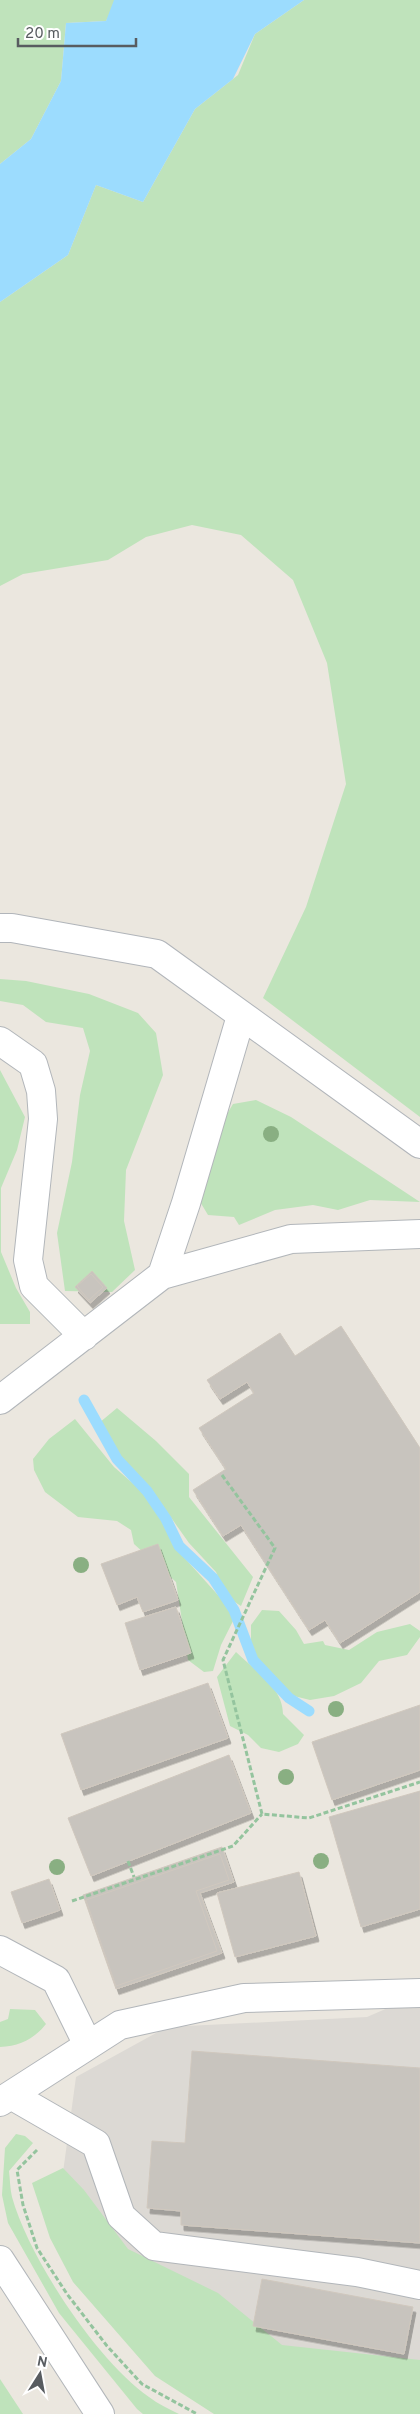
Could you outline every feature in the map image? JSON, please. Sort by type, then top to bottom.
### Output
[{"type":"street","points":[[0,928],[156,954],[420,1144]]},
{"type":"street","points":[[162,1275],[186,1203],[241,1016]]},
{"type":"street","points":[[0,1041],[33,1064],[41,1091],[42,1119],[28,1260],[34,1286],[84,1336]]},
{"type":"street","points":[[0,1400],[162,1275],[291,1239],[420,1234]]},
{"type":"street","points":[[0,1950],[56,1980],[88,2045]]},
{"type":"street","points":[[5,2099],[120,2025],[244,1998],[420,1993]]},
{"type":"street","points":[[5,2099],[96,2144],[121,2216],[154,2246],[357,2272],[420,2285]]},
{"type":"street","points":[[0,2260],[100,2414]]},
{"type":"path","points":[[222,1475],[274,1548],[223,1660],[262,1814]]},
{"type":"path","points":[[262,1814],[308,1818],[420,1782]]},
{"type":"path","points":[[72,1901],[233,1846],[262,1814]]},
{"type":"path","points":[[128,1861],[134,1877]]},
{"type":"path","points":[[42,2144],[17,2170],[23,2205],[37,2248],[67,2294],[95,2331],[142,2384],[197,2414]]},
{"type":"shaded area","points":[[420,1994],[420,2375],[298,2364],[58,2209],[76,2077],[167,2027],[367,2017]]},
{"type":"green space","points":[[0,0],[118,0],[106,21],[66,23],[61,81],[31,139],[0,164]]},
{"type":"green space","points":[[304,0],[420,0],[420,1117],[263,998],[306,907],[346,784],[327,663],[293,580],[241,535],[192,525],[146,537],[108,560],[23,574],[0,586],[0,302],[68,255],[96,185],[143,202],[195,109],[238,75],[255,34]]},
{"type":"green space","points":[[0,979],[26,981],[89,994],[138,1013],[156,1033],[163,1075],[126,1170],[124,1221],[135,1270],[112,1292],[65,1291],[57,1233],[72,1162],[80,1095],[90,1051],[83,1028],[46,1022],[23,1005],[0,1001]]},
{"type":"green space","points":[[0,1070],[25,1117],[17,1150],[1,1188],[1,1252],[16,1288],[30,1312],[30,1324],[0,1324]]},
{"type":"green space","points":[[256,1100],[291,1117],[420,1202],[370,1200],[338,1210],[313,1205],[275,1210],[239,1225],[234,1217],[208,1215],[199,1200],[212,1139],[233,1104]]},
{"type":"green space","points":[[117,1408],[156,1441],[189,1474],[189,1497],[253,1577],[241,1606],[227,1597],[216,1572],[189,1543],[153,1492],[102,1436],[99,1423]]},
{"type":"green space","points":[[75,1419],[114,1467],[144,1493],[159,1514],[173,1545],[225,1603],[234,1619],[221,1645],[213,1671],[204,1672],[188,1660],[176,1582],[134,1544],[131,1530],[117,1521],[78,1517],[45,1492],[34,1470],[33,1459],[49,1439]]},
{"type":"green space","points":[[262,1610],[279,1611],[296,1630],[304,1644],[323,1641],[325,1645],[349,1650],[377,1632],[410,1624],[420,1631],[420,1637],[407,1655],[379,1661],[361,1683],[334,1696],[310,1700],[294,1696],[267,1673],[251,1653],[251,1625]]},
{"type":"green space","points":[[236,1652],[273,1687],[282,1704],[283,1714],[304,1735],[298,1744],[279,1752],[261,1748],[248,1735],[230,1726],[217,1677]]},
{"type":"green space","points":[[10,2009],[35,2010],[46,2024],[37,2034],[26,2041],[0,2047],[0,2022],[8,2019]]},
{"type":"green space","points":[[16,2134],[25,2136],[33,2143],[9,2171],[12,2197],[33,2249],[49,2278],[87,2334],[129,2381],[149,2397],[179,2414],[143,2414],[137,2409],[59,2313],[8,2223],[2,2195],[5,2148]]},
{"type":"green space","points":[[63,2168],[84,2190],[128,2249],[218,2293],[282,2345],[420,2360],[420,2414],[214,2414],[155,2376],[73,2282],[50,2238],[32,2183]]},
{"type":"green space","points":[[0,2379],[23,2414],[0,2414]]},
{"type":"water","points":[[114,0],[304,0],[255,34],[233,79],[195,109],[143,202],[96,185],[68,255],[0,302],[0,164],[31,139],[61,81],[66,23],[106,21]]},
{"type":"building","points":[[92,1271],[107,1288],[90,1303],[75,1287]]},
{"type":"building","points":[[91,1274],[103,1287],[89,1300],[77,1286]]},
{"type":"building","points":[[341,1326],[420,1448],[420,1592],[340,1643],[325,1620],[309,1630],[241,1525],[223,1536],[193,1490],[226,1469],[199,1428],[254,1393],[247,1382],[220,1399],[207,1380],[280,1333],[295,1356]]},
{"type":"building","points":[[158,1544],[178,1600],[143,1612],[137,1597],[117,1605],[101,1564]]},
{"type":"building","points":[[176,1607],[191,1653],[140,1670],[125,1623]]},
{"type":"building","points":[[208,1683],[228,1738],[81,1790],[61,1734]]},
{"type":"building","points":[[420,1705],[420,1770],[332,1800],[312,1742]]},
{"type":"building","points":[[229,1755],[251,1813],[91,1876],[68,1818]]},
{"type":"building","points":[[420,1791],[420,1909],[361,1927],[329,1817]]},
{"type":"building","points":[[222,1847],[234,1882],[200,1893],[222,1953],[116,1989],[83,1895]]},
{"type":"building","points":[[220,1854],[229,1880],[196,1891],[217,1951],[116,1986],[86,1900]]},
{"type":"building","points":[[299,1872],[316,1936],[235,1957],[217,1893]]},
{"type":"building","points":[[49,1879],[60,1910],[22,1923],[11,1892]]},
{"type":"building","points":[[192,2051],[420,2068],[420,2243],[181,2225],[181,2211],[147,2208],[152,2141],[185,2143]]},
{"type":"building","points":[[262,2279],[413,2307],[404,2354],[253,2326]]},
{"type":"waterway","points":[[84,1400],[117,1459],[147,1491],[166,1519],[179,1546],[213,1578],[234,1610],[253,1660],[289,1698],[309,1711]]}]
